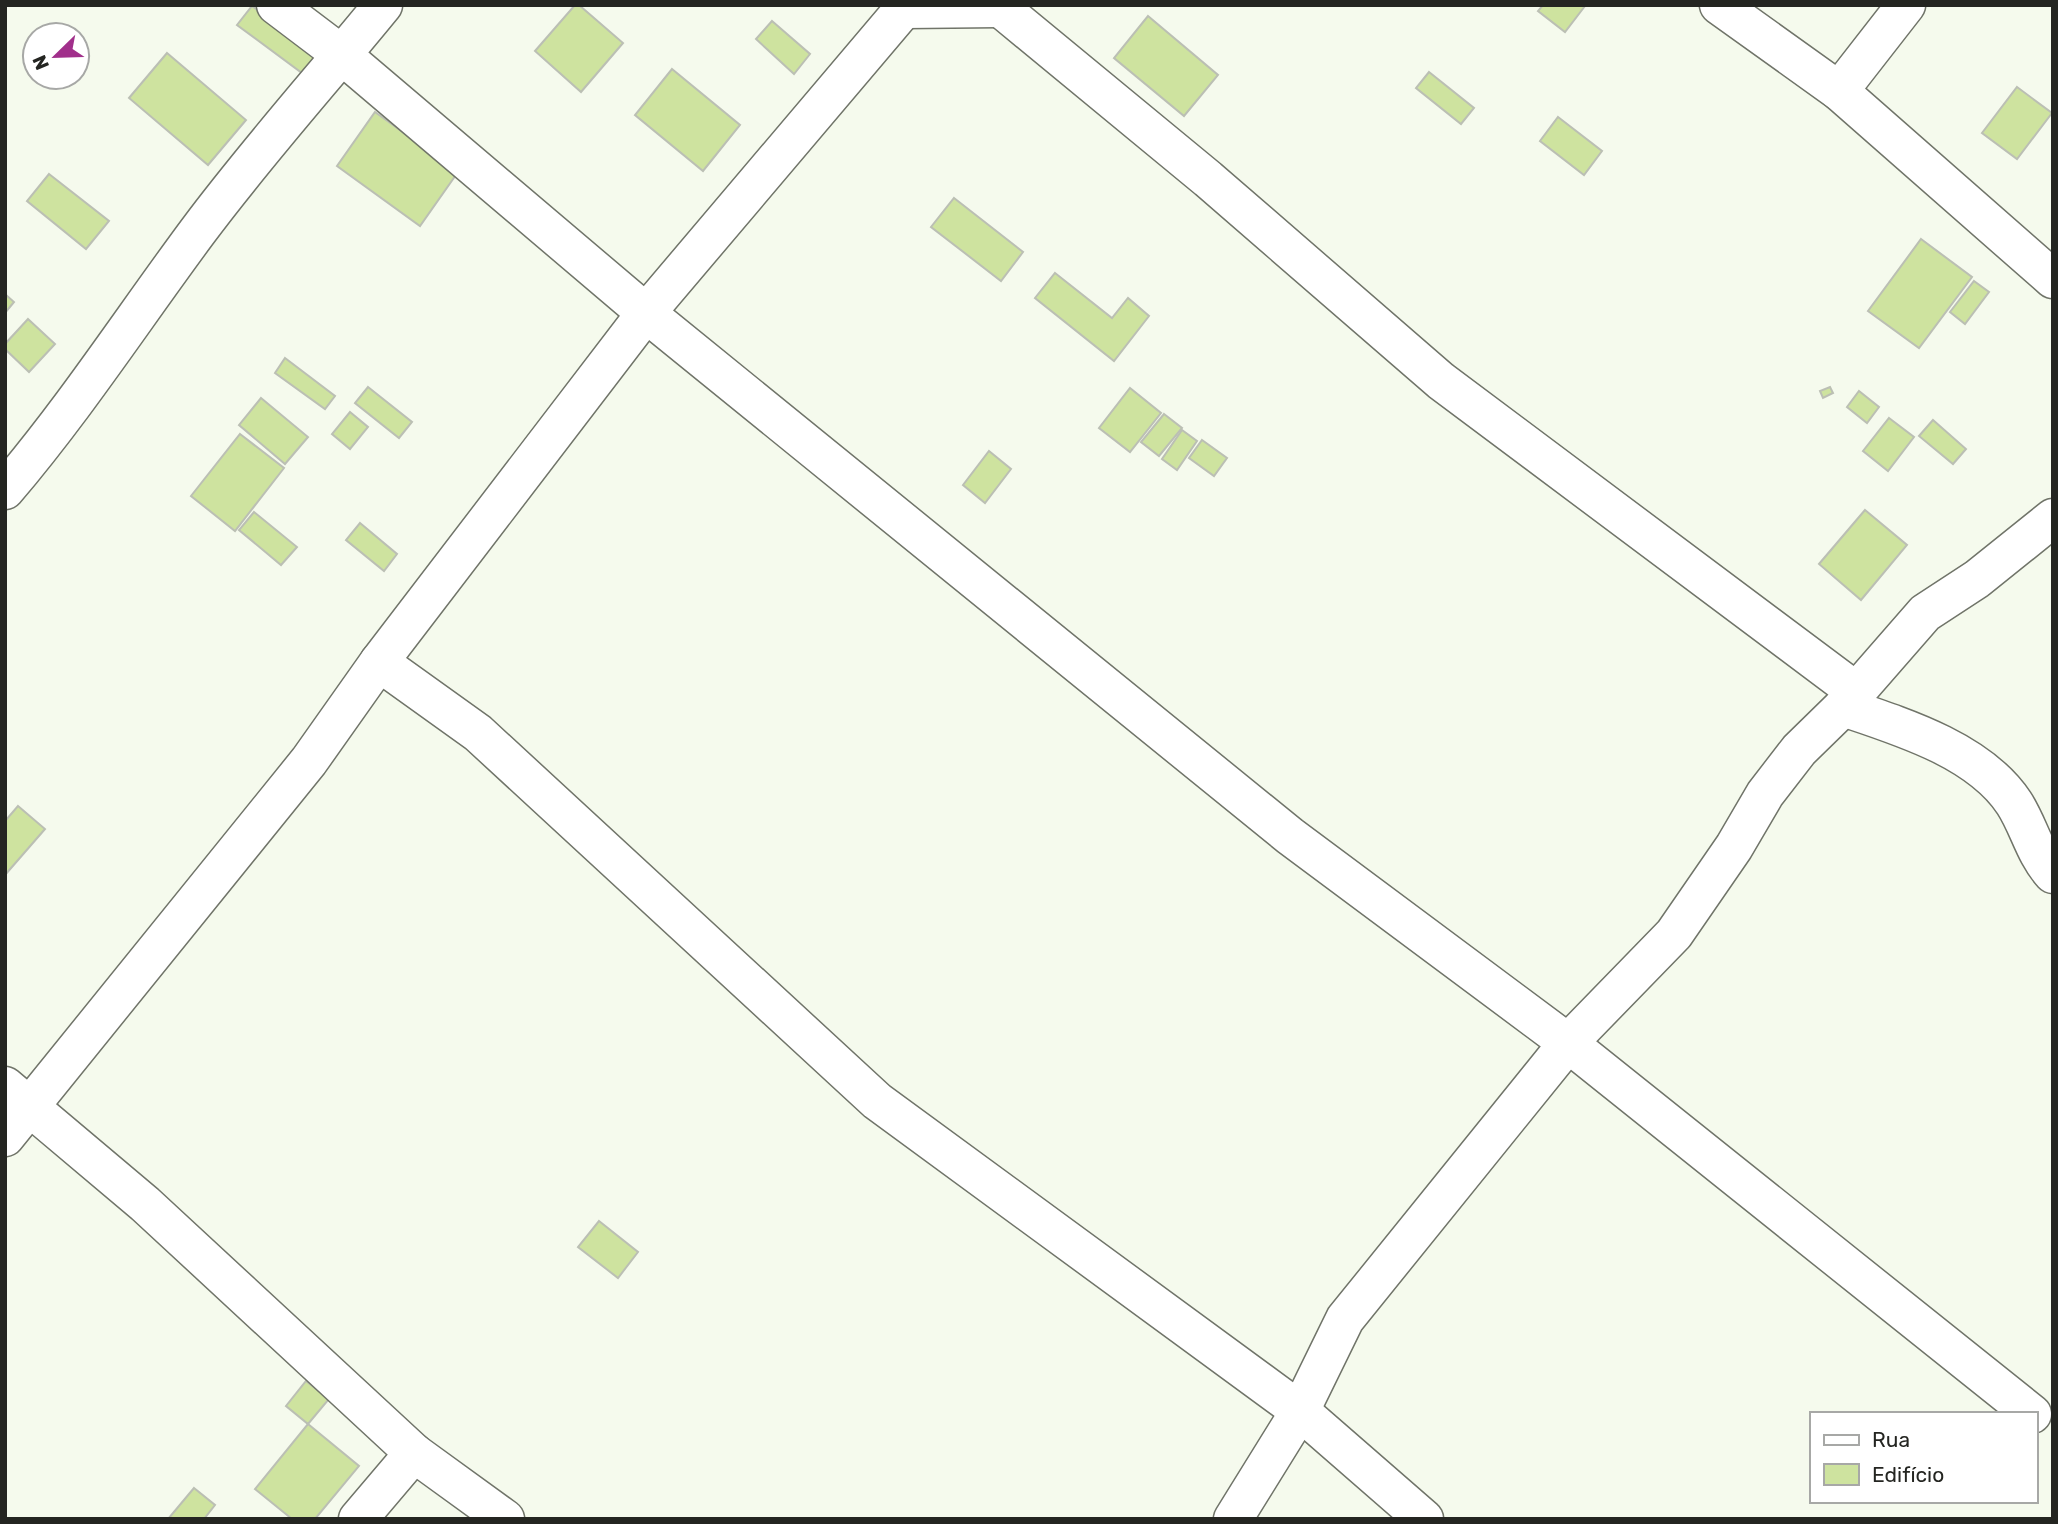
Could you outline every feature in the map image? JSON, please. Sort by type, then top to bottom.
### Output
[{"type":"street","points":[[276,5],[342,55],[646,313],[1290,835],[1567,1042],[2030,1412]]},
{"type":"street","points":[[5,490],[130,327],[197,231],[272,135],[383,5]]},
{"type":"street","points":[[1719,5],[1839,91],[2053,279]]},
{"type":"street","points":[[1839,91],[1906,5]]},
{"type":"street","points":[[5,1137],[18,1095],[309,761],[379,662],[646,313],[906,7],[998,6],[1209,179],[1441,382],[1849,699],[1955,753],[1989,777],[2014,803],[2053,874]]},
{"type":"street","points":[[1233,1519],[1300,1411],[1345,1319],[1567,1042],[1674,934],[1734,847],[1765,794],[1799,750],[1849,699],[1925,613],[1977,579],[2053,517]]},
{"type":"street","points":[[379,662],[478,733],[877,1101],[1300,1411],[1424,1519]]},
{"type":"street","points":[[18,1095],[145,1204],[414,1453],[505,1519]]},
{"type":"street","points":[[2037,1417],[2053,1430]]},
{"type":"street","points":[[358,1519],[414,1453]]},
{"type":"building","points":[[575,5],[579,5],[623,43],[581,92],[535,51]]},
{"type":"building","points":[[1543,5],[1585,6],[1565,32],[1538,11]]},
{"type":"building","points":[[252,6],[320,57],[306,76],[237,25]]},
{"type":"building","points":[[1148,16],[1218,75],[1184,116],[1114,58]]},
{"type":"building","points":[[772,21],[810,54],[794,74],[756,39]]},
{"type":"building","points":[[167,53],[246,120],[208,165],[129,98]]},
{"type":"building","points":[[672,69],[740,125],[703,171],[635,115]]},
{"type":"building","points":[[1429,72],[1474,108],[1461,124],[1416,88]]},
{"type":"building","points":[[2017,87],[2052,113],[2017,159],[1982,133]]},
{"type":"building","points":[[375,112],[458,172],[420,226],[337,166]]},
{"type":"building","points":[[1558,117],[1602,151],[1584,175],[1540,141]]},
{"type":"building","points":[[49,174],[109,221],[86,249],[27,201]]},
{"type":"building","points":[[954,198],[1023,252],[1001,281],[931,227]]},
{"type":"building","points":[[1921,239],[1972,277],[1919,348],[1868,311]]},
{"type":"building","points":[[1055,273],[1112,318],[1128,298],[1149,316],[1114,361],[1035,298]]},
{"type":"building","points":[[1974,281],[1989,292],[1965,324],[1950,312]]},
{"type":"building","points":[[5,294],[14,302],[5,313]]},
{"type":"building","points":[[28,319],[55,344],[29,372],[5,349],[5,344]]},
{"type":"building","points":[[285,358],[335,396],[325,409],[275,373]]},
{"type":"building","points":[[368,387],[412,422],[399,438],[355,403]]},
{"type":"building","points":[[1830,387],[1833,393],[1823,398],[1820,391]]},
{"type":"building","points":[[1130,388],[1161,413],[1130,452],[1099,428]]},
{"type":"building","points":[[1859,391],[1879,407],[1867,423],[1847,407]]},
{"type":"building","points":[[261,398],[308,437],[285,464],[239,425]]},
{"type":"building","points":[[350,412],[368,427],[350,449],[332,434]]},
{"type":"building","points":[[1164,414],[1182,428],[1159,456],[1141,442]]},
{"type":"building","points":[[1889,418],[1914,437],[1888,471],[1863,451]]},
{"type":"building","points":[[1933,420],[1966,449],[1953,464],[1919,436]]},
{"type":"building","points":[[1182,430],[1197,441],[1177,470],[1162,459]]},
{"type":"building","points":[[240,434],[284,468],[235,531],[191,496]]},
{"type":"building","points":[[1202,440],[1227,458],[1214,476],[1189,458]]},
{"type":"building","points":[[989,451],[1011,469],[985,503],[963,485]]},
{"type":"building","points":[[1865,510],[1907,545],[1861,600],[1819,564]]},
{"type":"building","points":[[254,512],[297,547],[281,565],[239,530]]},
{"type":"building","points":[[360,523],[397,554],[384,571],[346,540]]},
{"type":"building","points":[[18,806],[45,829],[5,875],[5,821]]},
{"type":"building","points":[[599,1221],[638,1252],[618,1278],[578,1247]]},
{"type":"building","points":[[306,1381],[329,1399],[308,1424],[286,1406]]},
{"type":"building","points":[[308,1424],[359,1466],[315,1519],[292,1519],[255,1489]]},
{"type":"building","points":[[194,1488],[215,1505],[204,1519],[168,1519]]}]
